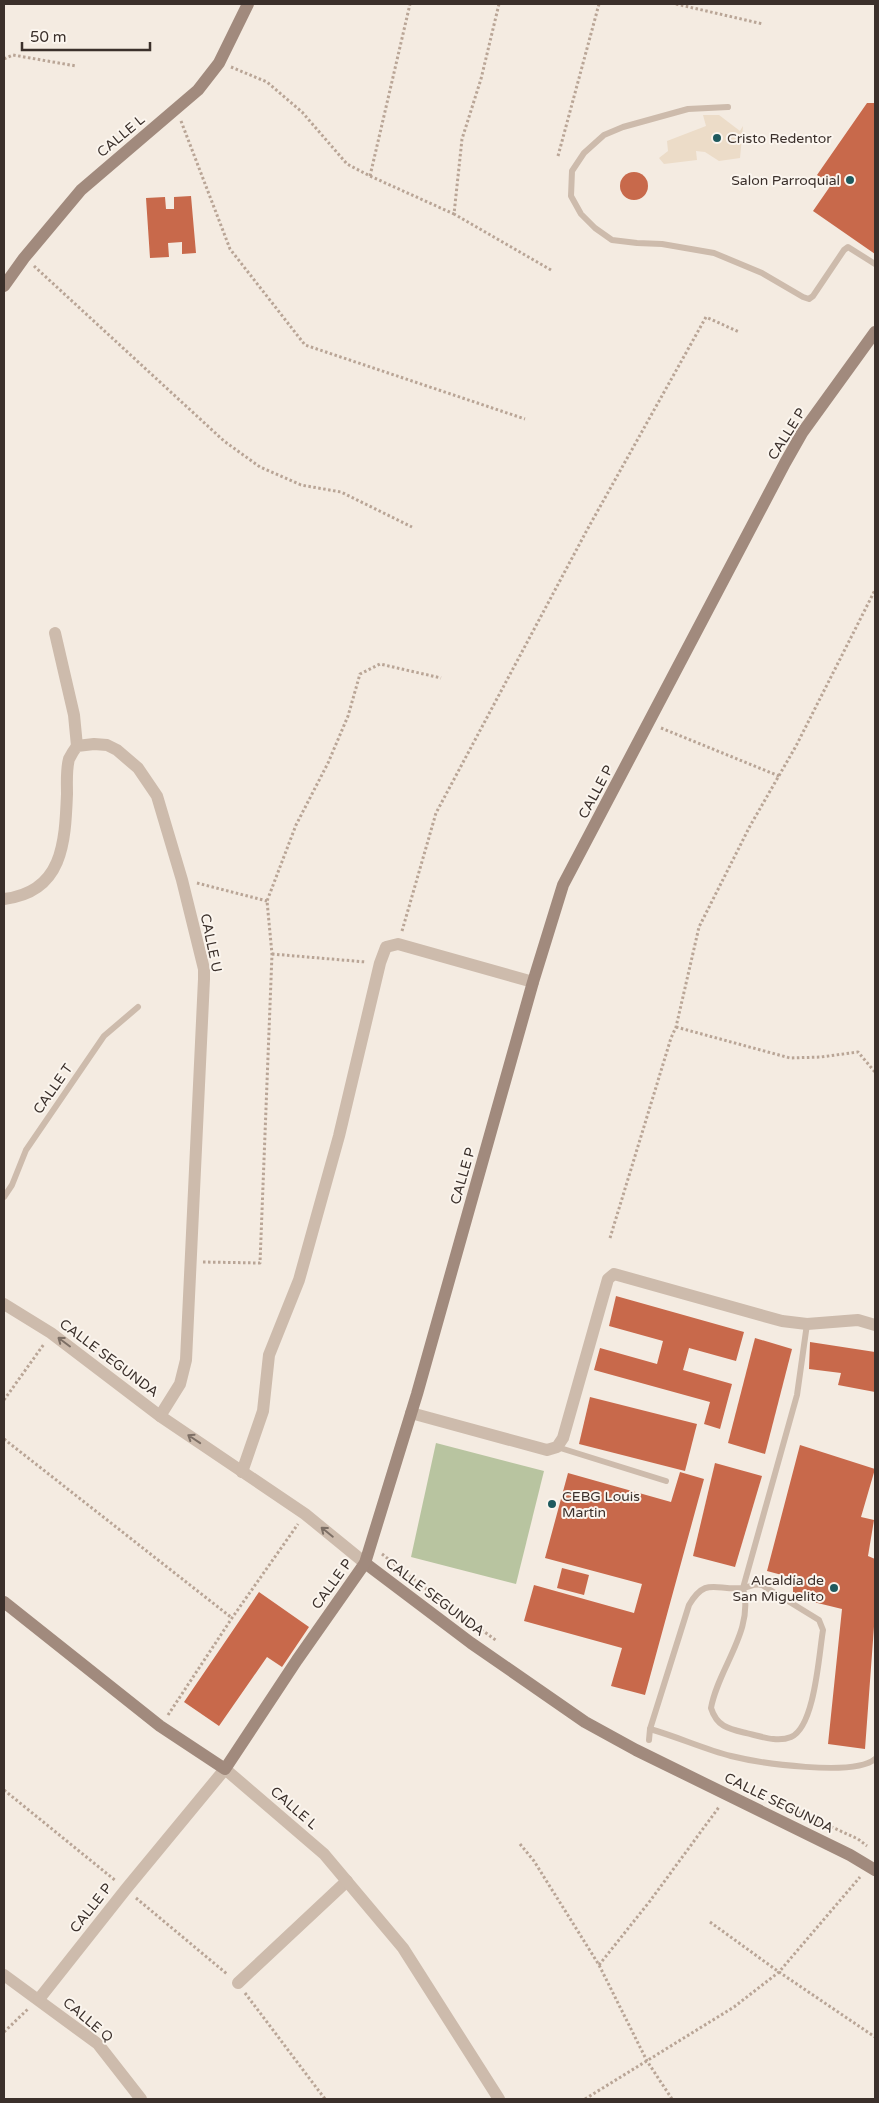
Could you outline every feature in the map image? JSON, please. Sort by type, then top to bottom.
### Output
[{"type":"street","name":"CALLE L","points":[[4,286],[24,258],[81,190],[198,90],[219,63],[248,4]]},
{"type":"street","name":"CALLE P","points":[[39,1999],[126,1889],[225,1769],[297,1660],[365,1563],[411,1413],[533,982],[563,885],[650,723],[753,522],[802,433],[875,332]]},
{"type":"street","points":[[5,901],[29,893],[50,876],[58,862],[64,839],[67,771],[70,759],[77,746],[74,715],[55,633]]},
{"type":"street","name":"CALLE U","points":[[77,746],[94,744],[107,746],[127,758],[138,768],[157,796],[182,880],[204,969],[184,1371],[180,1384],[160,1416]]},
{"type":"street","points":[[242,1472],[263,1411],[270,1355],[299,1280],[338,1136],[380,963],[386,947],[398,944],[533,982]]},
{"type":"street","points":[[411,1413],[547,1450],[557,1447],[563,1438],[608,1279],[614,1274],[782,1321],[807,1324],[858,1320],[875,1325]]},
{"type":"street","name":"CALLE SEGUNDA","points":[[4,1304],[51,1332],[160,1416],[305,1514],[365,1563],[471,1643],[585,1722],[636,1750],[872,1868]]},
{"type":"street","name":"CALLE L","points":[[4,1602],[160,1726],[225,1769],[324,1854],[403,1948],[499,2099]]},
{"type":"street","points":[[238,1983],[347,1881]]},
{"type":"street","name":"CALLE Q","points":[[4,1975],[98,2044],[141,2099]]},
{"type":"lane","points":[[728,107],[688,109],[623,127],[604,135],[584,153],[572,171],[571,196],[581,214],[595,228],[612,240],[662,244],[714,254],[762,273],[809,299],[848,247],[875,264]]},
{"type":"lane","name":"CALLE T","points":[[4,1197],[12,1185],[26,1150],[104,1036],[138,1007]]},
{"type":"lane","points":[[649,1740],[650,1729],[689,1605],[700,1590],[706,1586],[743,1588],[755,1583],[762,1585],[820,1620],[823,1630],[810,1711],[802,1727],[794,1736],[784,1739],[770,1738],[726,1728],[714,1717],[712,1708],[744,1622],[747,1600],[743,1588],[797,1396],[807,1324]]},
{"type":"lane","points":[[557,1447],[666,1481]]},
{"type":"lane","points":[[650,1729],[731,1756],[754,1760],[826,1768],[863,1766],[875,1759]]},
{"type":"path","points":[[370,176],[410,4]]},
{"type":"path","points":[[454,214],[462,139],[481,79],[499,4]]},
{"type":"path","points":[[558,156],[599,4]]},
{"type":"path","points":[[676,4],[763,24]]},
{"type":"path","points":[[4,59],[13,55],[76,66]]},
{"type":"path","points":[[219,63],[266,82],[302,112],[347,164],[454,214],[551,270]]},
{"type":"path","points":[[177,108],[230,249],[305,345],[525,419]]},
{"type":"path","points":[[24,258],[224,441],[260,467],[301,485],[341,492],[412,527]]},
{"type":"path","points":[[398,944],[436,813],[587,530],[686,352],[706,317],[739,332]]},
{"type":"path","points":[[610,1238],[676,1027],[699,927],[750,826],[796,746],[875,590]]},
{"type":"path","points":[[190,1261],[260,1263],[272,954],[267,901],[296,824],[328,763],[348,716],[360,674],[380,664],[441,678]]},
{"type":"path","points":[[650,723],[779,776]]},
{"type":"path","points":[[182,880],[267,901]]},
{"type":"path","points":[[272,954],[380,963]]},
{"type":"path","points":[[676,1027],[790,1058],[821,1057],[858,1052],[875,1072]]},
{"type":"path","points":[[4,1400],[51,1332]]},
{"type":"path","points":[[4,1439],[232,1618]]},
{"type":"path","points":[[160,1726],[232,1618],[305,1514]]},
{"type":"path","points":[[384,1544],[381,1553],[436,1596]]},
{"type":"path","points":[[460,1614],[500,1643]]},
{"type":"path","points":[[4,1790],[126,1889]]},
{"type":"path","points":[[599,1965],[650,1901],[724,1800]]},
{"type":"path","points":[[585,2099],[734,2008],[779,1972],[872,1868],[875,1853],[858,1839],[798,1812]]},
{"type":"path","points":[[520,1844],[534,1861],[599,1965],[647,2061],[672,2099]]},
{"type":"path","points":[[710,1922],[779,1972],[875,2037]]},
{"type":"path","points":[[4,2032],[39,1999]]},
{"type":"green space","points":[[436,1443],[544,1471],[516,1584],[411,1557]]},
{"type":"shaded area","points":[[703,115],[719,115],[740,131],[743,126],[740,158],[719,161],[705,152],[696,151],[697,160],[664,164],[659,158],[668,151],[667,141],[706,126]]},
{"type":"building","name":"Salon Parroquial","points":[[867,103],[875,103],[875,254],[813,211],[831,185],[817,175]]},
{"type":"building","points":[[634,172],[644,176],[648,186],[644,196],[634,200],[624,196],[620,186],[624,176]]},
{"type":"building","points":[[191,196],[196,253],[182,254],[182,242],[168,243],[169,257],[150,258],[146,198],[165,197],[166,209],[174,209],[174,197]]},
{"type":"building","points":[[616,1296],[744,1332],[736,1361],[689,1348],[683,1370],[732,1384],[720,1429],[704,1424],[710,1402],[594,1370],[600,1348],[657,1364],[663,1341],[609,1326]]},
{"type":"building","points":[[755,1338],[792,1349],[765,1454],[728,1443]]},
{"type":"building","points":[[810,1342],[875,1352],[875,1392],[838,1385],[841,1373],[809,1369]]},
{"type":"building","points":[[590,1397],[697,1424],[685,1471],[579,1444]]},
{"type":"building","name":"Alcaldía de San Miguelito","points":[[800,1445],[875,1469],[861,1517],[874,1520],[868,1556],[875,1559],[875,1613],[865,1749],[828,1744],[842,1609],[793,1597],[793,1578],[767,1571]]},
{"type":"building","points":[[715,1463],[762,1476],[735,1567],[693,1556]]},
{"type":"building","points":[[680,1472],[704,1479],[645,1695],[611,1686],[622,1648],[524,1621],[534,1585],[634,1613],[642,1584],[545,1558],[568,1473],[671,1502]]},
{"type":"building","points":[[562,1568],[589,1575],[584,1595],[557,1588]]},
{"type":"building","points":[[259,1592],[309,1627],[282,1667],[267,1657],[219,1726],[184,1702]]},
{"type":"place","name":"Cristo Redentor","points":[[717,138]]},
{"type":"place","name":"Salon Parroquial","points":[[850,180]]},
{"type":"place","name":"CEBG Louis Martin","points":[[552,1504]]},
{"type":"place","name":"Alcaldía de San Miguelito","points":[[834,1588]]}]
